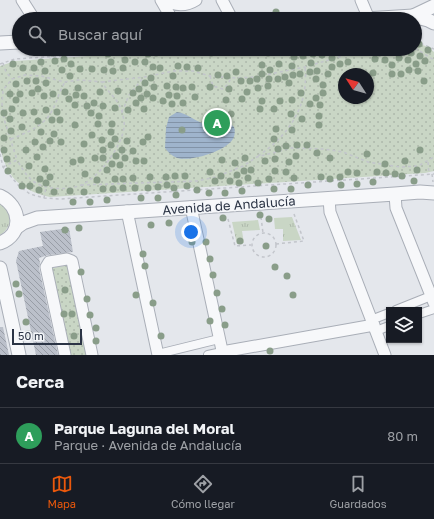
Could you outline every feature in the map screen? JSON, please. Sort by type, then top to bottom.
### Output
[{"type":"street","points":[[22,0],[30,12]]},
{"type":"street","points":[[162,0],[172,4],[183,5],[196,0]]},
{"type":"street","points":[[162,0],[168,12]]},
{"type":"street","points":[[222,0],[228,12]]},
{"type":"street","points":[[361,0],[366,12]]},
{"type":"street","points":[[421,12],[434,6]]},
{"type":"street","points":[[434,11],[434,16]]},
{"type":"street","points":[[422,18],[434,23]]},
{"type":"street","points":[[0,43],[12,42]]},
{"type":"street","name":"Avenida de Andalucía","points":[[16,228],[23,223],[37,218],[395,194],[420,192],[434,188]]},
{"type":"street","name":"Avenida de Andalucía","points":[[420,192],[434,194]]},
{"type":"street","points":[[395,194],[396,208],[433,299],[406,307]]},
{"type":"street","points":[[0,196],[7,199],[12,204],[17,216],[16,228],[1,246]]},
{"type":"street","points":[[329,198],[330,212],[385,355]]},
{"type":"street","points":[[190,207],[222,353]]},
{"type":"street","name":"Avenida de Andalucía","points":[[16,211],[37,218]]},
{"type":"street","points":[[127,211],[158,354],[219,340]]},
{"type":"street","points":[[65,355],[46,267],[49,262],[67,259],[72,261],[92,355]]},
{"type":"street","points":[[0,268],[2,290],[19,355]]},
{"type":"street","points":[[422,313],[434,308]]},
{"type":"street","points":[[374,325],[386,315]]},
{"type":"street","points":[[208,355],[374,325],[386,326]]},
{"type":"path","points":[[422,44],[434,49]]},
{"type":"path","points":[[422,52],[434,60]]},
{"type":"path","points":[[0,64],[2,62],[15,59],[60,56]]},
{"type":"path","points":[[305,67],[307,81],[298,113],[274,144],[243,166],[216,177],[197,181],[81,185],[68,188],[46,187],[37,184],[29,178],[16,160],[4,119],[2,104],[3,90],[12,79],[25,75],[41,76],[64,82],[78,80],[102,82],[144,77],[174,71],[193,71],[210,76],[231,78],[255,77],[305,67],[342,56]]},
{"type":"path","points":[[2,62],[6,72],[12,79]]},
{"type":"path","points":[[210,76],[213,86],[223,89],[231,78]]},
{"type":"path","points":[[122,112],[129,96],[144,77]]},
{"type":"path","points":[[10,139],[31,130],[49,116],[64,82]]},
{"type":"path","points":[[81,185],[103,168],[120,140],[124,127],[122,112],[114,96],[105,88],[102,82]]},
{"type":"path","points":[[257,157],[291,148],[310,148],[342,152],[368,162],[392,167],[418,166],[434,157]]},
{"type":"path","points":[[0,154],[3,167],[18,185],[30,194],[44,198],[60,199],[429,174],[433,174],[434,188]]},
{"type":"path","points":[[3,167],[16,160]]},
{"type":"path","points":[[428,161],[429,174]]},
{"type":"path","points":[[44,198],[46,187]]},
{"type":"path","points":[[276,244],[304,241],[294,214]]},
{"type":"path","points":[[261,217],[263,233]]},
{"type":"path","points":[[228,219],[234,246],[251,245]]},
{"type":"path","points":[[263,233],[269,234],[276,244],[271,255],[264,257],[256,255],[251,245],[254,237],[263,233]]},
{"type":"green space","points":[[422,45],[434,52],[434,171],[425,173],[50,197],[31,191],[16,181],[11,175],[3,158],[0,147],[0,66],[15,61],[88,56],[422,56]]},
{"type":"green space","points":[[0,203],[7,210],[10,219],[7,228],[0,235]]},
{"type":"green space","points":[[292,217],[301,240],[283,241],[283,229],[275,229],[274,218]]},
{"type":"green space","points":[[258,220],[260,230],[242,231],[244,243],[237,244],[232,222]]},
{"type":"green space","points":[[70,265],[90,355],[71,355],[52,268]]},
{"type":"water","points":[[177,112],[185,114],[203,123],[228,123],[234,127],[234,137],[225,147],[217,151],[200,157],[183,159],[177,158],[165,148],[166,128],[169,117]]},
{"type":"building","points":[[69,228],[73,252],[48,255],[39,258],[39,268],[58,355],[36,355],[16,261],[19,251],[43,246],[40,232]]},
{"type":"building","points":[[0,327],[3,327],[9,355],[0,355]]},
{"type":"place","name":"Parque Laguna del Moral","points":[[217,123]]}]
